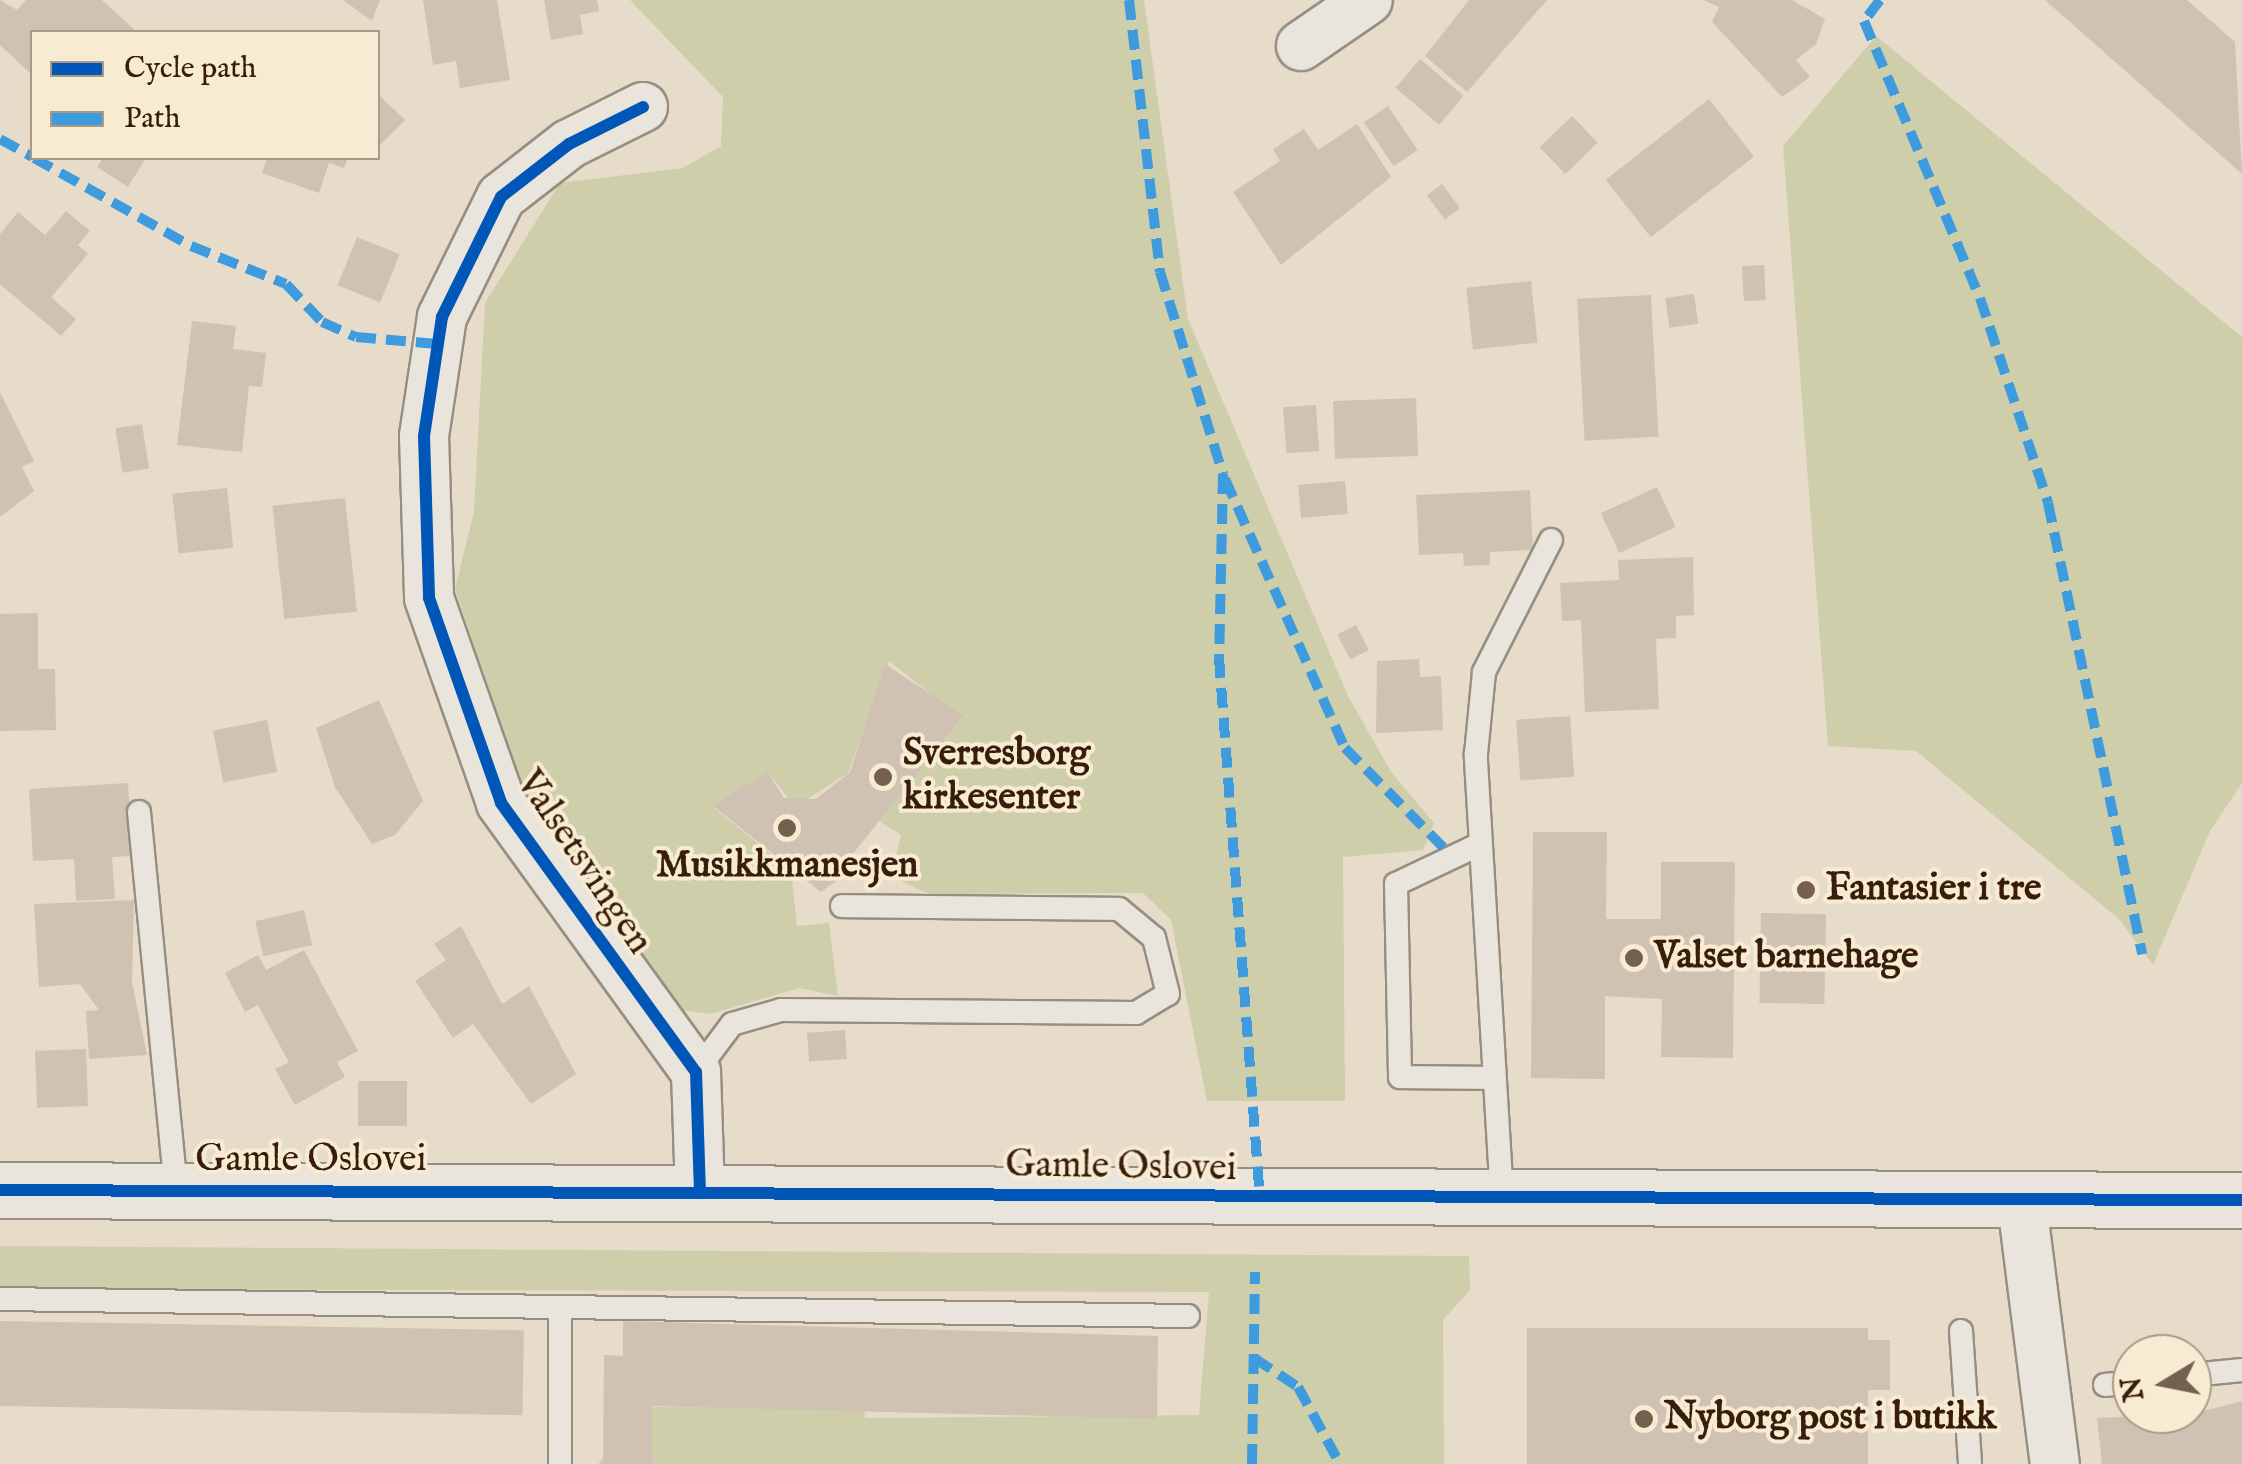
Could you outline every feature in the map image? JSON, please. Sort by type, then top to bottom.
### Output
[{"type":"street","points":[[1301,46],[1368,0]]},
{"type":"street","name":"Valsetsvingen","points":[[643,107],[569,144],[501,197],[442,317],[424,436],[429,598],[500,802],[696,1072]]},
{"type":"street","points":[[696,1072],[700,1193]]},
{"type":"street","name":"Gamle Oslovei","points":[[0,1190],[2022,1204],[2242,1200]]},
{"type":"street","points":[[2022,1204],[2055,1464]]},
{"type":"lane","points":[[1502,1199],[1474,847],[1484,672],[1551,540]]},
{"type":"lane","points":[[139,812],[176,1190]]},
{"type":"lane","points":[[1474,847],[1396,884],[1400,1077],[1493,1078]]},
{"type":"lane","points":[[696,1072],[732,1024],[781,1010],[1136,1013],[1168,994],[1154,938],[1119,909],[842,906]]},
{"type":"lane","points":[[0,1299],[1188,1316]]},
{"type":"lane","points":[[560,1307],[560,1464]]},
{"type":"lane","points":[[1961,1331],[1970,1464]]},
{"type":"lane","points":[[2212,1373],[2242,1370]]},
{"type":"lane","points":[[2104,1385],[2112,1384]]},
{"type":"green space","points":[[630,0],[1144,0],[1188,319],[1348,696],[1391,772],[1434,823],[1423,850],[1343,857],[1345,1101],[1207,1101],[1171,920],[1143,893],[929,894],[891,876],[901,835],[879,821],[962,719],[889,661],[848,773],[795,807],[767,771],[713,807],[791,870],[797,926],[829,923],[838,996],[799,988],[711,1014],[680,1010],[601,914],[523,788],[455,589],[474,512],[485,303],[560,183],[683,168],[721,146],[723,97]]},
{"type":"green space","points":[[1876,36],[2242,337],[2242,783],[2210,831],[2153,965],[2119,919],[1916,751],[1828,746],[1783,146]]},
{"type":"green space","points":[[0,1246],[1469,1256],[1470,1290],[1443,1320],[1444,1464],[598,1464],[653,1407],[864,1408],[865,1418],[1199,1415],[1209,1292],[0,1289]]},
{"type":"building","points":[[0,0],[17,10],[26,0],[102,0],[135,30],[30,30],[30,73],[0,45]]},
{"type":"building","points":[[343,0],[380,0],[372,21]]},
{"type":"building","points":[[423,0],[497,0],[510,80],[460,88],[456,61],[433,65]]},
{"type":"building","points":[[544,0],[597,0],[599,11],[580,15],[583,34],[551,40]]},
{"type":"building","points":[[1469,0],[1547,0],[1467,92],[1425,56]]},
{"type":"building","points":[[1703,0],[1792,0],[1825,19],[1816,44],[1796,60],[1810,77],[1782,97],[1712,22],[1719,7]]},
{"type":"building","points":[[2045,0],[2187,0],[2235,42],[2242,174]]},
{"type":"building","points":[[1420,59],[1464,96],[1439,125],[1396,88]]},
{"type":"building","points":[[380,96],[405,120],[380,145]]},
{"type":"building","points":[[1709,99],[1754,157],[1651,237],[1606,180]]},
{"type":"building","points":[[1388,106],[1418,150],[1394,166],[1364,122]]},
{"type":"building","points":[[1572,116],[1598,143],[1565,174],[1540,147]]},
{"type":"building","points":[[1357,124],[1391,177],[1281,265],[1233,192],[1280,161],[1273,149],[1304,129],[1318,150]]},
{"type":"building","points":[[102,160],[145,160],[128,187],[97,167]]},
{"type":"building","points":[[266,160],[347,160],[344,168],[329,163],[319,193],[262,173]]},
{"type":"building","points":[[1442,184],[1460,208],[1445,219],[1427,195]]},
{"type":"building","points":[[66,211],[90,231],[78,245],[88,254],[51,297],[76,319],[61,336],[0,284],[0,234],[18,212],[45,235]]},
{"type":"building","points":[[357,237],[400,254],[380,302],[338,285]]},
{"type":"building","points":[[1764,265],[1766,300],[1744,301],[1742,266]]},
{"type":"building","points":[[1531,281],[1537,343],[1473,349],[1466,288]]},
{"type":"building","points":[[1694,294],[1698,324],[1669,328],[1665,298]]},
{"type":"building","points":[[1651,295],[1658,437],[1585,441],[1577,299]]},
{"type":"building","points":[[192,321],[236,326],[233,349],[266,353],[262,387],[249,386],[242,452],[177,445]]},
{"type":"building","points":[[0,392],[34,461],[22,467],[34,491],[0,517]]},
{"type":"building","points":[[1416,398],[1418,456],[1335,459],[1333,401]]},
{"type":"building","points":[[1316,405],[1319,451],[1286,453],[1283,407]]},
{"type":"building","points":[[142,424],[149,468],[122,473],[115,428]]},
{"type":"building","points":[[1345,481],[1348,514],[1301,518],[1298,485]]},
{"type":"building","points":[[1657,487],[1676,527],[1619,553],[1601,513]]},
{"type":"building","points":[[227,488],[233,548],[179,553],[172,494]]},
{"type":"building","points":[[1530,490],[1533,550],[1490,552],[1490,565],[1464,566],[1463,553],[1419,555],[1416,495]]},
{"type":"building","points":[[345,498],[357,611],[284,619],[272,506]]},
{"type":"building","points":[[1693,557],[1694,615],[1676,616],[1676,638],[1656,639],[1659,709],[1585,712],[1581,620],[1562,621],[1560,583],[1619,580],[1618,560]]},
{"type":"building","points":[[38,613],[38,669],[55,669],[56,730],[0,731],[0,614]]},
{"type":"building","points":[[1356,625],[1369,650],[1350,659],[1337,635]]},
{"type":"building","points":[[1419,659],[1420,677],[1441,676],[1443,730],[1376,733],[1377,661]]},
{"type":"building","name":"Sverresborg kirkesenter","points":[[885,664],[964,716],[847,861],[854,868],[821,892],[713,806],[767,771],[784,798],[816,799],[850,772]]},
{"type":"building","points":[[379,700],[423,801],[395,835],[372,844],[335,787],[316,728]]},
{"type":"building","points":[[1570,716],[1574,777],[1520,781],[1516,720]]},
{"type":"building","points":[[267,720],[277,772],[223,783],[213,730]]},
{"type":"building","points":[[128,783],[132,856],[112,857],[115,899],[76,901],[74,859],[33,861],[29,789]]},
{"type":"building","points":[[1533,832],[1607,832],[1606,919],[1661,919],[1661,862],[1735,862],[1733,1058],[1661,1057],[1662,999],[1605,996],[1605,1079],[1531,1078]]},
{"type":"building","points":[[134,900],[132,982],[147,1055],[89,1059],[86,1011],[99,1010],[80,984],[39,987],[34,904]]},
{"type":"building","points":[[304,910],[312,945],[263,956],[255,921]]},
{"type":"building","points":[[1761,913],[1826,914],[1824,1004],[1759,1003]]},
{"type":"building","points":[[461,926],[502,1004],[529,986],[576,1074],[531,1104],[473,1024],[453,1038],[415,981],[446,960],[434,944]]},
{"type":"building","points":[[304,950],[358,1051],[337,1062],[345,1077],[295,1105],[275,1069],[289,1062],[258,1005],[245,1012],[225,973],[258,955],[266,970]]},
{"type":"building","points":[[845,1030],[847,1059],[809,1062],[807,1033]]},
{"type":"building","points":[[86,1049],[88,1106],[37,1108],[35,1051]]},
{"type":"building","points":[[358,1081],[407,1081],[407,1126],[358,1126]]},
{"type":"building","points":[[0,1321],[524,1330],[522,1415],[0,1406]]},
{"type":"building","points":[[623,1321],[1158,1336],[1157,1419],[652,1406],[652,1464],[603,1464],[604,1355],[623,1356]]},
{"type":"building","points":[[1527,1328],[1868,1328],[1868,1340],[1890,1340],[1890,1390],[1868,1390],[1868,1464],[1527,1464]]},
{"type":"building","points":[[2242,1401],[2242,1464],[2102,1464],[2097,1418],[2112,1417],[2112,1434],[2212,1434],[2212,1409]]},
{"type":"marked path","points":[[1129,0],[1160,272],[1223,474],[1219,658],[1260,1199]]},
{"type":"marked path","points":[[1880,0],[1864,21],[1980,298],[2048,503],[2142,954]]},
{"type":"marked path","points":[[0,139],[30,156]]},
{"type":"marked path","points":[[38,160],[191,246],[286,284],[322,322],[356,337],[438,344]]},
{"type":"marked path","points":[[1225,479],[1345,748],[1449,853]]},
{"type":"marked path","points":[[1252,1464],[1255,1272]]},
{"type":"marked path","points":[[1254,1358],[1298,1387],[1340,1464]]},
{"type":"cycle path","points":[[643,107],[569,144],[501,197],[442,317],[424,436],[429,598],[501,803],[696,1072],[700,1193]]},
{"type":"cycle path","points":[[0,1190],[2242,1200]]},
{"type":"place","name":"Sverresborg kirkesenter","points":[[883,777]]},
{"type":"place","name":"Musikkmanesjen","points":[[787,828]]},
{"type":"place","name":"Fantasier i tre","points":[[1806,890]]},
{"type":"place","name":"Valset barnehage","points":[[1634,958]]},
{"type":"place","name":"Nyborg post i butikk","points":[[1644,1419]]}]
